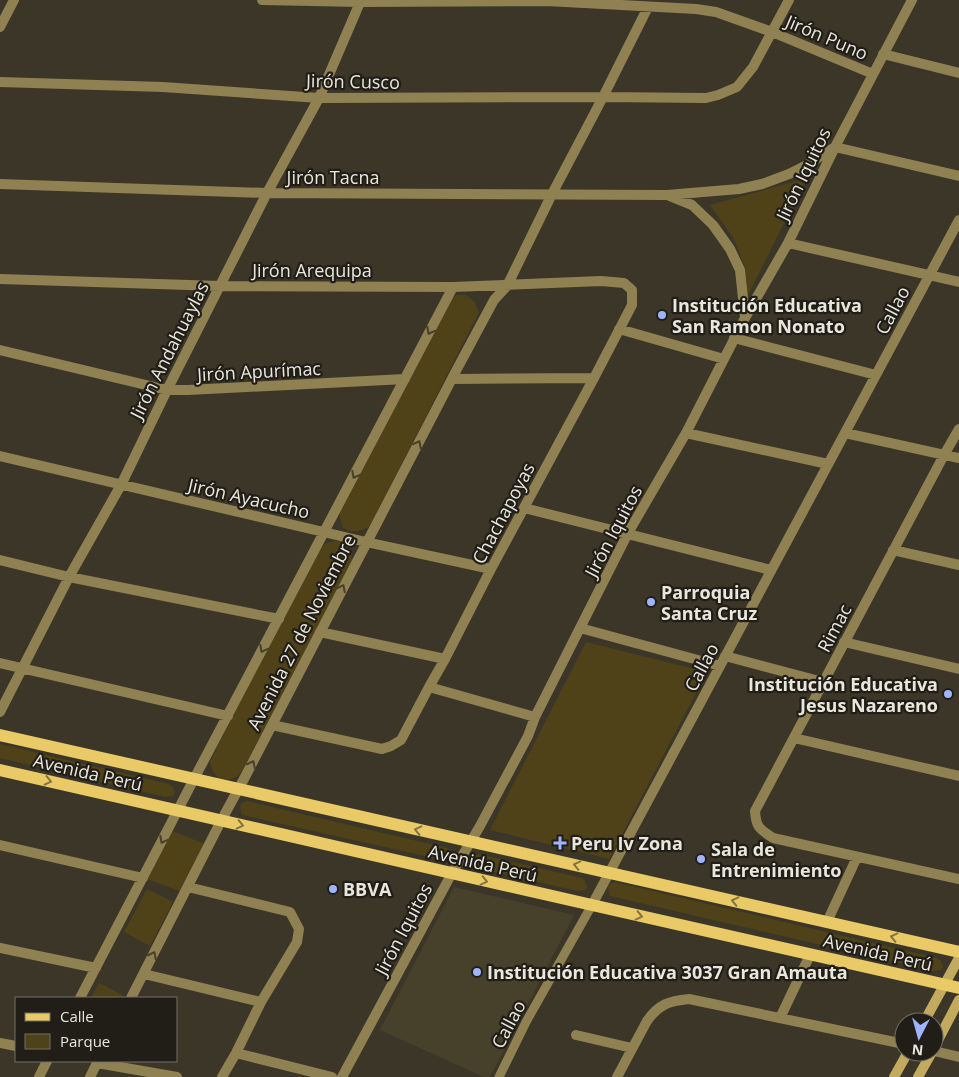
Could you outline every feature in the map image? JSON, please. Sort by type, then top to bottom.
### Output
[{"type":"main road","name":"Avenida Perú","points":[[0,735],[959,952]]},
{"type":"main road","name":"Avenida Perú","points":[[0,770],[959,988]]},
{"type":"main road","points":[[929,1012],[959,958]]},
{"type":"main road","points":[[944,1029],[959,1000]]},
{"type":"main road","points":[[894,1077],[902,1062]]},
{"type":"main road","points":[[918,1077],[926,1062]]},
{"type":"street","points":[[0,27],[14,0]]},
{"type":"street","name":"Jirón Puno","points":[[262,0],[547,1],[696,9],[716,12],[772,32],[873,74]]},
{"type":"street","points":[[772,32],[789,0]]},
{"type":"street","name":"Jirón Iquitos","points":[[342,1077],[528,736],[628,533],[686,433],[734,338],[788,243],[835,147],[912,0]]},
{"type":"street","name":"Jirón Andahuaylas","points":[[0,712],[69,577],[121,485],[267,193],[318,98],[361,1]]},
{"type":"street","name":"Avenida 27 de Noviembre","points":[[132,997],[221,821],[452,379],[494,300],[507,286],[648,7]]},
{"type":"street","name":"Jirón Cusco","points":[[0,82],[163,87],[318,98],[706,98],[737,87],[752,67],[772,32]]},
{"type":"street","name":"Jirón Puno","points":[[883,54],[959,73]]},
{"type":"street","points":[[835,147],[959,176]]},
{"type":"street","name":"Jirón Tacna","points":[[0,184],[267,193],[667,195],[762,184],[807,165],[835,147]]},
{"type":"street","name":"Jirón Tacna","points":[[667,195],[692,205],[714,225],[730,249],[740,270],[745,318]]},
{"type":"street","name":"Callao","points":[[499,1077],[526,1022],[592,906],[608,872],[618,857],[959,220]]},
{"type":"street","points":[[788,243],[959,282]]},
{"type":"street","name":"Jirón Arequipa","points":[[0,279],[220,286],[453,287],[601,281],[624,283]]},
{"type":"street","name":"Chachapoyas","points":[[272,725],[382,748],[391,746],[401,740],[632,305],[632,290],[624,283]]},
{"type":"street","name":"Avenida 27 de Noviembre","points":[[81,997],[453,287]]},
{"type":"street","points":[[619,329],[724,359]]},
{"type":"street","points":[[734,338],[876,375]]},
{"type":"street","name":"Jirón Apurímac","points":[[0,350],[167,390],[404,379]]},
{"type":"street","points":[[452,379],[594,378]]},
{"type":"street","name":"Rimac","points":[[856,857],[773,838],[759,828],[755,820],[755,811],[959,429]]},
{"type":"street","points":[[686,433],[828,464]]},
{"type":"street","points":[[845,433],[959,458]]},
{"type":"street","name":"Jirón Ayacucho","points":[[0,456],[366,542],[491,569]]},
{"type":"street","points":[[524,508],[771,570]]},
{"type":"street","points":[[893,550],[959,565]]},
{"type":"street","points":[[0,560],[69,577],[279,619]]},
{"type":"street","points":[[580,628],[720,666]]},
{"type":"street","points":[[320,632],[445,659]]},
{"type":"street","points":[[844,642],[959,669]]},
{"type":"street","points":[[726,656],[823,682]]},
{"type":"street","points":[[0,663],[228,716]]},
{"type":"street","points":[[428,688],[536,717]]},
{"type":"street","points":[[794,738],[959,776]]},
{"type":"street","points":[[0,844],[143,878]]},
{"type":"street","points":[[827,922],[856,857],[959,879]]},
{"type":"street","points":[[188,887],[290,912],[299,929],[297,942],[261,1002],[222,1077]]},
{"type":"street","points":[[0,948],[96,968]]},
{"type":"street","points":[[780,1018],[810,955]]},
{"type":"street","points":[[144,974],[261,1002]]},
{"type":"street","points":[[619,1077],[632,1048],[652,1014],[666,1003],[675,1000],[689,999],[894,1042]]},
{"type":"street","points":[[576,1035],[632,1048]]},
{"type":"street","points":[[0,1043],[15,1046]]},
{"type":"street","points":[[236,1053],[332,1077]]},
{"type":"street","points":[[944,1053],[959,1057]]},
{"type":"street","points":[[39,1077],[46,1062]]},
{"type":"street","points":[[90,1077],[97,1062],[177,1077]]},
{"type":"shaded area","name":"Institución Educativa 3037 Gran Amauta","points":[[454,887],[574,915],[490,1077],[484,1077],[380,1030]]},
{"type":"green space","points":[[800,180],[804,184],[747,297],[745,267],[734,239],[710,205]]},
{"type":"green space","points":[[456,295],[466,295],[474,301],[479,312],[370,526],[356,531],[343,528],[340,508],[449,302]]},
{"type":"green space","points":[[342,540],[351,550],[351,564],[241,773],[232,779],[221,779],[214,773],[210,762],[238,705],[321,548],[326,543]]},
{"type":"green space","points":[[586,642],[707,672],[609,859],[490,830]]},
{"type":"green space","points":[[0,744],[169,784],[173,787],[175,793],[173,796],[165,797],[0,758]]},
{"type":"green space","points":[[247,801],[447,848],[451,850],[453,857],[443,860],[242,815],[240,806]]},
{"type":"green space","points":[[172,831],[205,844],[182,892],[147,879]]},
{"type":"green space","points":[[479,854],[582,878],[587,887],[585,890],[577,891],[474,867],[472,859],[474,855]]},
{"type":"green space","points":[[615,882],[937,958],[941,961],[943,967],[941,970],[933,971],[610,896],[608,887]]},
{"type":"green space","points":[[147,889],[173,902],[150,946],[124,932]]},
{"type":"green space","points":[[99,983],[123,995],[122,997],[92,997]]},
{"type":"place","name":"Institución Educativa San Ramon Nonato","points":[[662,315]]},
{"type":"place","name":"Parroquia Santa Cruz","points":[[651,602]]},
{"type":"place","name":"Institución Educativa Jesus Nazareno","points":[[948,694]]},
{"type":"place","name":"Peru Iv Zona","points":[[560,843]]},
{"type":"place","name":"Sala de Entrenimiento","points":[[701,859]]},
{"type":"place","name":"BBVA","points":[[333,889]]},
{"type":"place","name":"Institución Educativa 3037 Gran Amauta","points":[[477,972]]}]
